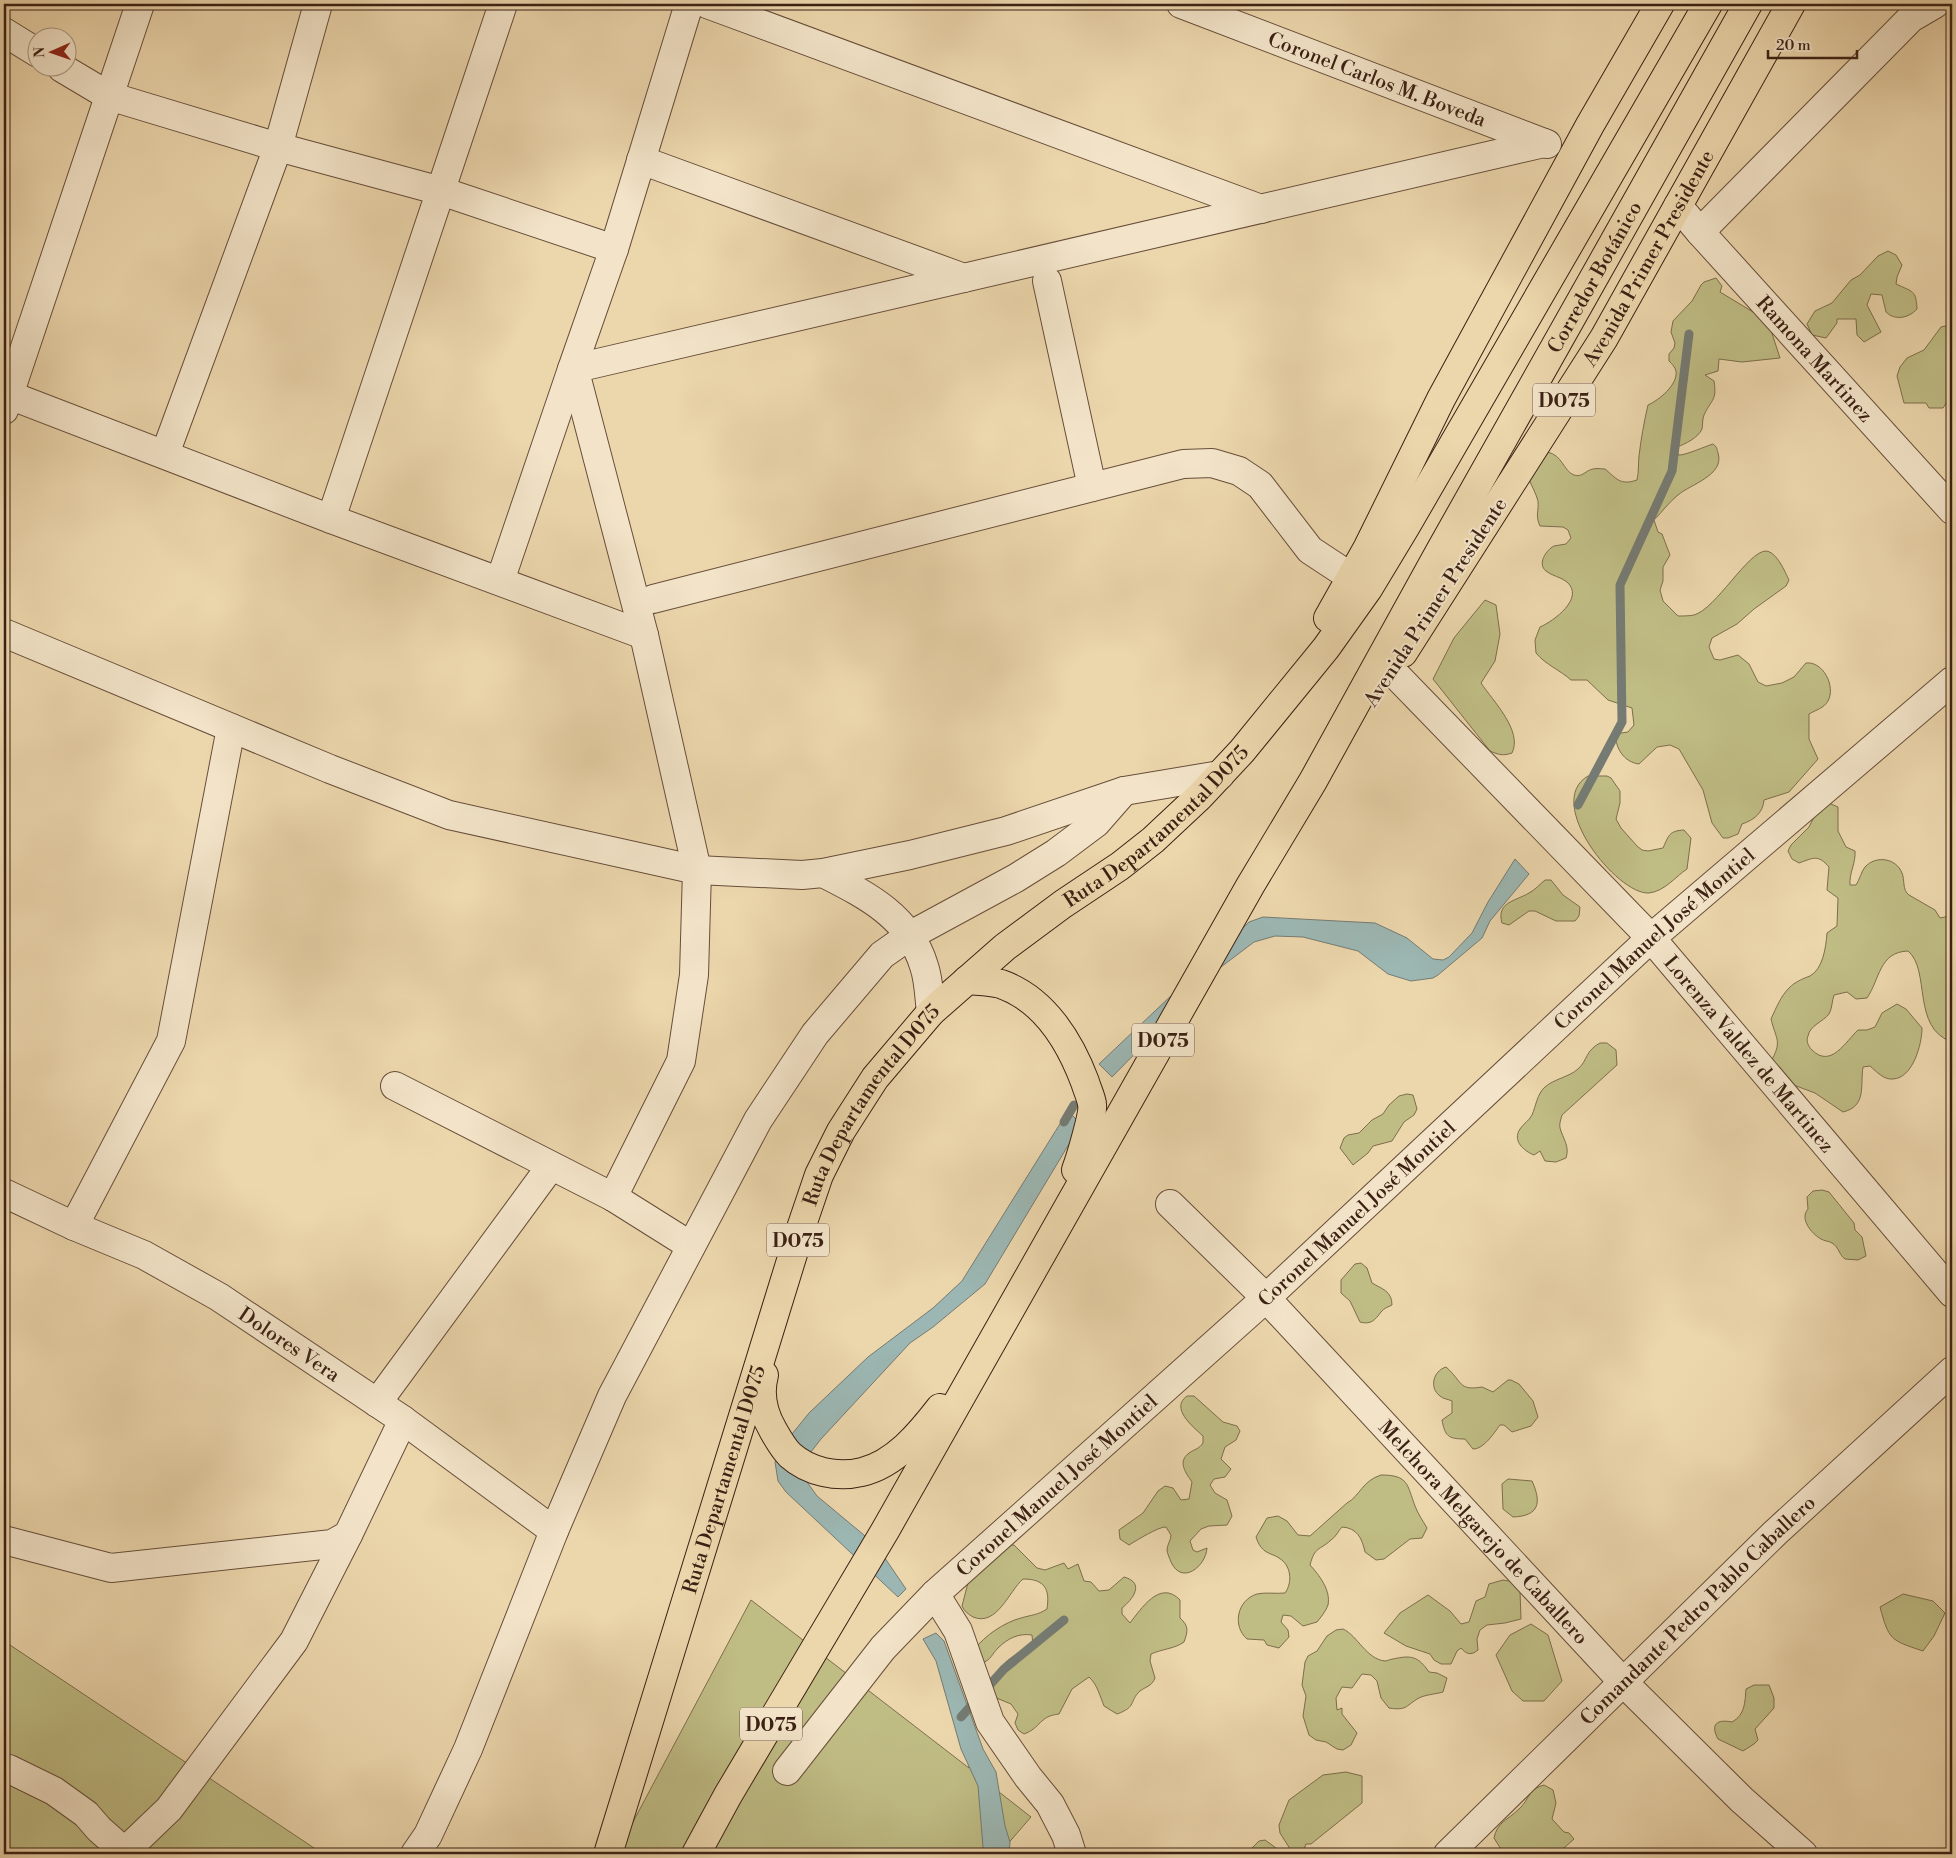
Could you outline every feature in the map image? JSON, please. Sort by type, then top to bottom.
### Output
[{"type":"highway","name":"Corredor Botánico","points":[[1406,526],[1708,4]]},
{"type":"highway","name":"Corredor Botánico","points":[[1313,781],[1440,551],[1748,4]]},
{"type":"highway","name":"Avenida Primer Presidente","points":[[1313,781],[1369,706],[1392,671],[1604,338],[1791,4]]},
{"type":"highway","name":"D075","points":[[1242,751],[1327,620],[1351,577],[1441,399],[1656,5]]},
{"type":"highway","name":"Ruta Departamental D075","points":[[608,1854],[801,1228],[819,1175],[841,1131],[875,1078],[931,1012],[1005,947],[1063,904],[1120,866],[1153,840],[1220,775],[1242,751],[1326,648],[1368,589],[1406,526]]},
{"type":"highway","name":"D075","points":[[696,1854],[728,1796],[886,1529],[1250,886],[1313,781]]},
{"type":"highway","points":[[967,980],[1000,984],[1026,997],[1044,1013],[1061,1034],[1079,1068],[1093,1106],[1082,1153],[1059,1222]]},
{"type":"highway","points":[[801,1228],[761,1387],[768,1422],[791,1456],[814,1470],[837,1474],[862,1472],[889,1460],[922,1432],[983,1355]]},
{"type":"street","points":[[140,4],[6,399],[165,454],[331,519],[644,635]]},
{"type":"street","points":[[165,454],[278,147],[318,4]]},
{"type":"street","points":[[331,519],[503,4]]},
{"type":"street","points":[[500,582],[614,250],[689,4]]},
{"type":"street","points":[[708,4],[1261,209]]},
{"type":"street","name":"Coronel Carlos M. Boveda","points":[[1181,4],[1544,143],[1575,153]]},
{"type":"street","points":[[1700,232],[1911,18],[1935,4]]},
{"type":"street","points":[[4,32],[28,46]]},
{"type":"street","points":[[78,78],[109,96],[278,147],[441,191],[614,250]]},
{"type":"street","points":[[572,368],[1544,143]]},
{"type":"street","points":[[641,160],[964,278]]},
{"type":"street","name":"Ramona Martinez","points":[[1678,206],[1952,510]]},
{"type":"street","points":[[1048,282],[1092,487]]},
{"type":"street","points":[[572,368],[578,383],[644,635],[697,870],[694,974],[681,1061],[613,1197]]},
{"type":"street","points":[[654,599],[1183,464],[1212,463],[1239,471],[1260,485],[1310,550],[1351,577]]},
{"type":"street","points":[[4,633],[330,769],[449,815],[697,870],[802,875],[823,873],[910,855],[1006,831],[1124,791],[1220,775]]},
{"type":"street","name":"Lorenza Valdez de Martinez","points":[[1392,671],[1651,938],[1952,1293]]},
{"type":"street","name":"Coronel Manuel José Montiel","points":[[787,1771],[883,1648],[935,1594],[1266,1298],[1651,938],[1952,681]]},
{"type":"street","points":[[74,1226],[171,1041],[231,728]]},
{"type":"street","points":[[415,1854],[428,1835],[468,1749],[554,1530],[612,1396],[758,1120],[815,1034],[882,954],[910,936],[1016,878],[1056,853],[1096,823],[1124,791]]},
{"type":"street","points":[[823,873],[864,894],[892,915],[910,936],[924,966],[931,1012]]},
{"type":"street","points":[[395,1086],[613,1197],[691,1246]]},
{"type":"street","points":[[376,1402],[551,1166]]},
{"type":"street","name":"Dolores Vera","points":[[4,1193],[74,1226],[144,1255],[219,1297],[403,1420],[554,1530]]},
{"type":"street","name":"Melchora Melgarejo de Caballero","points":[[1170,1204],[1266,1298],[1623,1682],[1742,1800],[1803,1854]]},
{"type":"street","name":"Comandante Pedro Pablo Caballero","points":[[1448,1854],[1775,1533],[1952,1371]]},
{"type":"street","points":[[4,1769],[9,1768],[54,1791],[86,1814],[124,1853],[169,1809],[294,1641],[348,1535],[403,1420]]},
{"type":"street","points":[[4,1540],[111,1568],[332,1544],[348,1535]]},
{"type":"street","points":[[935,1594],[958,1631],[990,1722],[1050,1804],[1066,1835],[1072,1854]]},
{"type":"shaded area","points":[[1888,251],[1896,255],[1902,265],[1896,284],[1913,292],[1916,298],[1917,309],[1910,315],[1894,317],[1886,312],[1882,295],[1871,294],[1867,305],[1881,332],[1864,342],[1857,335],[1856,319],[1837,319],[1837,323],[1826,338],[1812,335],[1807,324],[1815,311],[1832,303],[1851,280],[1860,275],[1878,256]]},
{"type":"shaded area","points":[[1716,278],[1722,286],[1720,292],[1768,321],[1780,358],[1742,362],[1719,359],[1718,371],[1705,375],[1714,381],[1713,399],[1704,415],[1702,429],[1698,435],[1677,447],[1678,455],[1713,444],[1717,449],[1719,461],[1712,473],[1678,495],[1654,520],[1670,555],[1663,567],[1663,581],[1660,590],[1663,601],[1678,616],[1694,615],[1703,611],[1750,560],[1766,551],[1770,552],[1780,563],[1789,580],[1786,586],[1737,624],[1712,638],[1709,647],[1714,659],[1720,660],[1738,655],[1749,664],[1758,682],[1766,686],[1782,683],[1794,677],[1806,663],[1812,663],[1823,670],[1830,688],[1828,701],[1822,707],[1809,714],[1809,739],[1818,759],[1789,792],[1764,800],[1762,809],[1757,815],[1742,824],[1738,834],[1728,838],[1723,838],[1712,823],[1703,790],[1679,749],[1670,745],[1657,747],[1639,764],[1629,761],[1619,750],[1615,734],[1628,732],[1634,725],[1632,708],[1608,700],[1587,680],[1571,680],[1536,653],[1535,640],[1540,627],[1553,620],[1566,608],[1572,595],[1572,588],[1567,582],[1546,571],[1543,568],[1542,561],[1551,548],[1566,544],[1571,538],[1568,530],[1563,527],[1540,526],[1537,516],[1538,501],[1528,477],[1547,452],[1556,456],[1570,473],[1577,476],[1593,469],[1605,469],[1622,482],[1637,480],[1639,456],[1648,405],[1657,400],[1671,387],[1676,376],[1676,370],[1669,361],[1669,354],[1674,348],[1675,343],[1671,332],[1673,321],[1692,301],[1704,282]]},
{"type":"shaded area","points":[[1945,326],[1952,333],[1952,377],[1949,381],[1947,402],[1943,408],[1929,408],[1926,403],[1904,403],[1897,376],[1900,367],[1907,358],[1924,350],[1941,327]]},
{"type":"shaded area","points":[[1485,600],[1496,605],[1500,634],[1495,661],[1481,683],[1499,707],[1510,726],[1514,744],[1512,753],[1506,755],[1490,751],[1433,679],[1454,638]]},
{"type":"shaded area","points":[[1588,776],[1607,776],[1611,778],[1620,791],[1620,803],[1616,819],[1621,828],[1642,850],[1648,851],[1663,848],[1670,834],[1675,831],[1684,830],[1691,838],[1687,869],[1665,887],[1649,893],[1635,890],[1604,864],[1590,845],[1579,825],[1574,806],[1576,789]]},
{"type":"shaded area","points":[[1831,804],[1838,807],[1838,831],[1846,847],[1855,851],[1850,885],[1856,885],[1865,867],[1870,863],[1880,860],[1891,861],[1902,873],[1904,888],[1909,895],[1935,910],[1940,918],[1952,913],[1952,1042],[1939,1035],[1931,1025],[1926,1012],[1919,971],[1915,960],[1908,951],[1891,956],[1886,961],[1867,998],[1856,999],[1847,992],[1834,995],[1829,1014],[1809,1032],[1807,1042],[1812,1050],[1819,1055],[1832,1055],[1858,1030],[1867,1030],[1875,1027],[1882,1013],[1897,1004],[1906,1009],[1922,1028],[1918,1051],[1911,1067],[1906,1073],[1900,1077],[1890,1079],[1881,1075],[1870,1066],[1863,1067],[1862,1088],[1859,1100],[1851,1109],[1843,1112],[1815,1093],[1783,1081],[1770,1063],[1777,1045],[1771,1019],[1777,1006],[1789,988],[1810,976],[1818,968],[1825,951],[1827,933],[1837,926],[1838,898],[1827,890],[1829,867],[1822,860],[1815,858],[1799,863],[1792,859],[1788,851],[1791,845],[1809,827],[1816,813],[1825,805]]},
{"type":"shaded area","points":[[1545,880],[1551,880],[1563,895],[1580,907],[1579,916],[1575,921],[1556,921],[1535,911],[1529,911],[1509,925],[1502,923],[1501,916],[1504,906],[1531,892]]},
{"type":"shaded area","points":[[1600,1043],[1607,1043],[1616,1050],[1617,1065],[1562,1115],[1560,1126],[1567,1146],[1566,1158],[1556,1162],[1545,1161],[1540,1151],[1534,1155],[1526,1151],[1518,1141],[1518,1133],[1532,1115],[1542,1090],[1549,1084],[1578,1069],[1589,1052]]},
{"type":"shaded area","points":[[1413,1095],[1417,1109],[1414,1115],[1404,1122],[1392,1141],[1373,1146],[1368,1153],[1353,1165],[1340,1148],[1344,1138],[1348,1135],[1359,1133],[1372,1120],[1383,1114],[1399,1096]]},
{"type":"shaded area","points":[[1822,1190],[1829,1192],[1854,1223],[1855,1230],[1862,1237],[1866,1256],[1858,1260],[1845,1259],[1831,1242],[1817,1237],[1808,1226],[1805,1217],[1808,1209],[1807,1197],[1813,1191]]},
{"type":"shaded area","points":[[1361,1263],[1367,1268],[1372,1283],[1386,1291],[1392,1300],[1392,1305],[1367,1323],[1360,1322],[1350,1301],[1341,1293],[1341,1280],[1355,1264]]},
{"type":"shaded area","points":[[1446,1367],[1461,1384],[1469,1388],[1482,1387],[1493,1392],[1508,1380],[1519,1384],[1533,1401],[1538,1417],[1531,1426],[1512,1432],[1504,1425],[1500,1425],[1488,1440],[1481,1446],[1473,1449],[1465,1439],[1448,1436],[1444,1430],[1442,1420],[1452,1413],[1452,1401],[1440,1396],[1434,1389],[1435,1376]]},
{"type":"shaded area","points":[[1187,1396],[1194,1396],[1223,1422],[1237,1426],[1240,1431],[1236,1440],[1225,1447],[1221,1459],[1231,1469],[1225,1477],[1214,1479],[1210,1485],[1215,1493],[1227,1500],[1232,1516],[1227,1525],[1209,1526],[1201,1529],[1190,1541],[1193,1550],[1197,1552],[1207,1548],[1203,1561],[1193,1571],[1187,1573],[1176,1569],[1171,1562],[1167,1550],[1171,1535],[1166,1527],[1154,1531],[1129,1545],[1120,1539],[1119,1530],[1143,1513],[1158,1491],[1165,1486],[1173,1488],[1181,1500],[1189,1499],[1192,1482],[1183,1464],[1185,1456],[1203,1443],[1203,1436],[1189,1422],[1182,1411],[1182,1401]]},
{"type":"shaded area","points":[[1381,1475],[1397,1477],[1406,1483],[1416,1509],[1427,1528],[1422,1538],[1410,1539],[1384,1559],[1376,1560],[1365,1552],[1360,1538],[1355,1532],[1342,1527],[1333,1539],[1316,1552],[1310,1565],[1324,1583],[1328,1594],[1328,1605],[1317,1622],[1303,1626],[1291,1616],[1283,1615],[1281,1622],[1288,1630],[1289,1637],[1279,1648],[1267,1645],[1264,1640],[1247,1639],[1239,1627],[1238,1621],[1241,1607],[1250,1597],[1257,1594],[1285,1593],[1290,1579],[1290,1574],[1283,1561],[1259,1545],[1256,1537],[1267,1518],[1278,1516],[1287,1521],[1298,1535],[1310,1536],[1355,1497],[1365,1485]]},
{"type":"shaded area","points":[[1508,1479],[1532,1481],[1537,1496],[1536,1507],[1533,1511],[1522,1516],[1513,1517],[1503,1509],[1502,1484]]},
{"type":"shaded area","points":[[1008,1545],[1014,1545],[1037,1568],[1045,1570],[1064,1563],[1068,1569],[1078,1564],[1084,1581],[1091,1582],[1099,1591],[1109,1590],[1124,1577],[1131,1580],[1136,1587],[1135,1592],[1130,1601],[1122,1608],[1122,1614],[1130,1623],[1145,1604],[1158,1594],[1173,1594],[1180,1600],[1180,1618],[1187,1629],[1184,1642],[1151,1654],[1150,1661],[1155,1678],[1154,1681],[1140,1691],[1127,1709],[1117,1714],[1104,1706],[1096,1687],[1089,1677],[1072,1689],[1059,1714],[1047,1717],[1030,1732],[1024,1734],[1018,1730],[1015,1723],[1018,1714],[1011,1704],[994,1697],[994,1687],[1001,1668],[1009,1659],[1033,1646],[1032,1635],[1018,1636],[1006,1641],[989,1659],[981,1664],[975,1649],[984,1639],[1002,1626],[1047,1609],[1048,1602],[1047,1591],[1041,1583],[1030,1579],[1023,1579],[996,1613],[989,1617],[981,1619],[973,1617],[965,1611],[962,1606],[969,1579]]},
{"type":"shaded area","points":[[1503,1580],[1514,1582],[1520,1591],[1521,1619],[1487,1625],[1480,1630],[1477,1639],[1478,1650],[1469,1654],[1461,1648],[1457,1651],[1451,1664],[1441,1664],[1434,1660],[1430,1654],[1406,1646],[1384,1633],[1400,1613],[1428,1595],[1450,1611],[1461,1624],[1469,1622],[1476,1601],[1485,1597],[1489,1584]]},
{"type":"shaded area","points":[[1903,1594],[1933,1601],[1945,1613],[1934,1636],[1923,1651],[1897,1641],[1889,1633],[1886,1626],[1880,1607]]},
{"type":"shaded area","points":[[751,1600],[969,1768],[969,1766],[1031,1817],[999,1854],[616,1854]]},
{"type":"shaded area","points":[[1531,1624],[1548,1635],[1562,1681],[1544,1701],[1523,1701],[1512,1691],[1496,1655],[1510,1635]]},
{"type":"shaded area","points":[[1343,1629],[1367,1652],[1378,1659],[1385,1661],[1405,1657],[1414,1658],[1429,1672],[1437,1673],[1447,1678],[1443,1692],[1421,1697],[1400,1709],[1389,1708],[1381,1698],[1377,1681],[1371,1675],[1362,1674],[1352,1688],[1342,1687],[1336,1698],[1337,1710],[1342,1708],[1342,1714],[1357,1733],[1351,1745],[1343,1750],[1337,1749],[1326,1742],[1316,1740],[1309,1735],[1303,1716],[1306,1696],[1302,1685],[1305,1662],[1308,1656],[1317,1651],[1327,1636],[1336,1630]]},
{"type":"shaded area","points":[[4,1641],[323,1854],[4,1854]]},
{"type":"shaded area","points":[[1754,1685],[1769,1685],[1774,1698],[1774,1708],[1755,1729],[1758,1740],[1743,1751],[1718,1739],[1715,1726],[1722,1721],[1732,1722],[1740,1716],[1744,1708],[1746,1689]]},
{"type":"shaded area","points":[[1346,1772],[1362,1776],[1362,1803],[1311,1844],[1306,1844],[1303,1852],[1298,1854],[1292,1852],[1280,1833],[1279,1825],[1289,1800],[1323,1775]]},
{"type":"shaded area","points":[[1544,1785],[1553,1790],[1556,1803],[1552,1819],[1564,1832],[1569,1833],[1574,1839],[1564,1848],[1563,1854],[1504,1854],[1494,1838],[1495,1833],[1523,1805],[1534,1789]]},
{"type":"shaded area","points":[[1265,1840],[1276,1848],[1279,1854],[1251,1854],[1251,1849],[1259,1841]]},
{"type":"water","points":[[1515,859],[1529,874],[1490,921],[1482,938],[1433,978],[1411,981],[1388,974],[1358,951],[1303,937],[1275,936],[1254,942],[1180,998],[1162,1026],[1112,1077],[1099,1064],[1249,922],[1263,917],[1375,923],[1407,938],[1433,959],[1443,960],[1449,957],[1472,933],[1488,902]]},
{"type":"water","points":[[1068,1111],[1081,1124],[985,1284],[933,1327],[910,1343],[821,1439],[807,1457],[804,1470],[807,1482],[817,1496],[876,1545],[906,1589],[898,1597],[786,1492],[778,1481],[775,1462],[784,1444],[809,1413],[868,1357],[933,1308],[962,1281]]},
{"type":"water","points":[[936,1633],[944,1641],[983,1749],[996,1772],[1005,1826],[1010,1842],[1009,1854],[982,1854],[978,1786],[961,1749],[936,1661],[923,1639]]},
{"type":"waterway","points":[[1578,805],[1622,722],[1620,585],[1672,471],[1689,334]]},
{"type":"waterway","points":[[1064,1122],[1074,1105]]},
{"type":"waterway","points":[[961,1717],[1004,1669],[1064,1620]]}]
